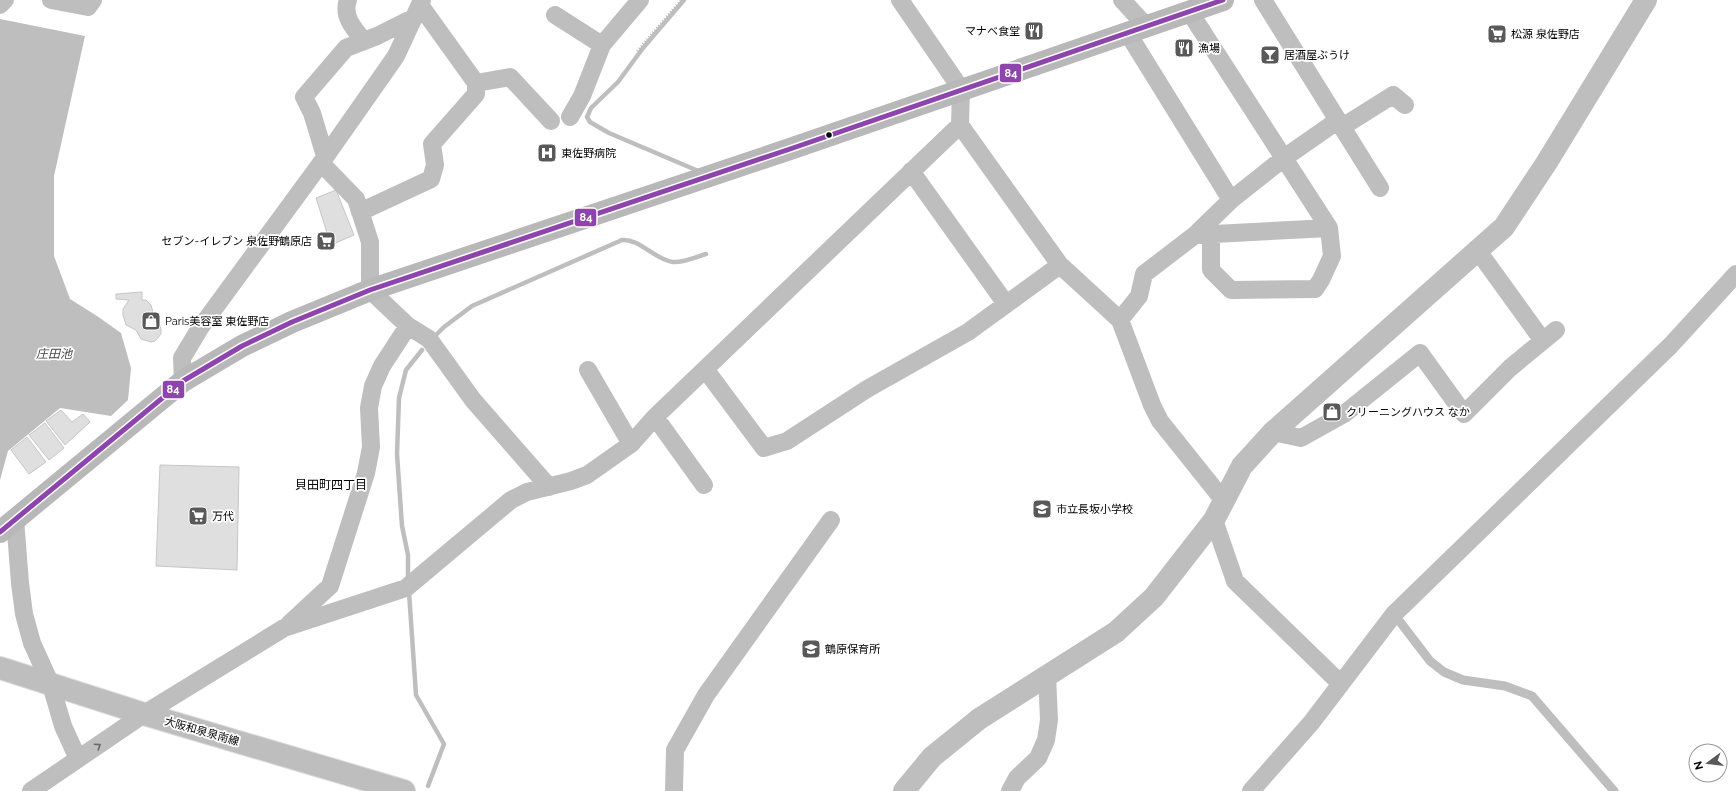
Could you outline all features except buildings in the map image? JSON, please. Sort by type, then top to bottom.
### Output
[{"type":"main road","points":[[8,526],[183,382],[242,346],[284,325],[370,290],[1223,0]]},
{"type":"street","points":[[0,5],[6,0]]},
{"type":"street","points":[[51,0],[88,7],[93,0]]},
{"type":"street","points":[[348,0],[345,8],[348,17],[352,26],[364,41]]},
{"type":"street","points":[[570,117],[582,96],[602,45],[640,0]]},
{"type":"street","points":[[900,0],[961,89],[960,125],[1060,265],[1120,320],[1152,405],[1160,421],[1219,510],[1235,581],[1341,684]]},
{"type":"street","points":[[1122,0],[1231,200]]},
{"type":"street","points":[[1263,0],[1380,188]]},
{"type":"street","points":[[904,791],[932,757],[979,719],[1116,632],[1154,597],[1219,510],[1242,466],[1273,432],[1504,227],[1547,162],[1646,0]]},
{"type":"street","points":[[419,7],[364,41],[346,48],[304,97],[312,113],[323,160],[356,199],[370,242],[370,290],[408,326],[429,339],[474,400],[549,487]]},
{"type":"street","points":[[360,212],[431,179],[435,165],[432,144],[476,94],[476,83],[419,7]]},
{"type":"street","points":[[183,382],[182,358],[200,328],[323,160],[396,56],[419,7]]},
{"type":"street","points":[[1190,11],[1329,228],[1332,256],[1322,280],[1315,289],[1231,290],[1211,270],[1203,235]]},
{"type":"street","points":[[555,15],[602,45]]},
{"type":"street","points":[[476,83],[510,77],[551,121]]},
{"type":"street","points":[[1120,320],[1139,296],[1144,274],[1203,235],[1231,200],[1284,158],[1340,124],[1393,95],[1405,105]]},
{"type":"street","points":[[284,628],[406,588],[511,500],[527,492],[587,475],[631,444],[655,417],[705,368],[960,125]]},
{"type":"street","points":[[911,171],[1006,304]]},
{"type":"street","points":[[1203,235],[1329,228]]},
{"type":"street","points":[[1273,432],[1301,438],[1344,414],[1420,353],[1464,414],[1510,368],[1549,335],[1478,250]]},
{"type":"street","points":[[705,368],[764,448],[787,441],[867,389],[968,332],[1060,265]]},
{"type":"street","points":[[1251,791],[1311,724],[1394,614],[1671,345],[1736,274]]},
{"type":"street","points":[[31,791],[144,714],[284,628],[330,586],[366,473],[372,448],[369,408],[373,386],[382,366],[408,326]]},
{"type":"street","points":[[588,370],[631,444]]},
{"type":"street","points":[[655,417],[704,485]]},
{"type":"street","points":[[674,791],[675,750],[706,695],[831,520]]},
{"type":"street","points":[[8,526],[20,583],[24,614],[32,643],[51,685],[63,726],[78,759]]},
{"type":"street","name":"大阪和泉泉南線","points":[[0,668],[144,714],[404,791]]},
{"type":"street","points":[[1010,791],[1017,778],[1038,758],[1046,740],[1050,720],[1047,676]]},
{"type":"lane","points":[[1394,614],[1430,661],[1444,672],[1463,680],[1504,686],[1532,696],[1614,791]]},
{"type":"path","points":[[637,51],[680,0]]},
{"type":"water","name":"庄田池","points":[[0,19],[85,36],[54,176],[54,256],[70,299],[121,333],[131,368],[128,400],[111,416],[60,408],[8,451],[0,480]]},
{"type":"waterway","points":[[684,0],[643,48],[618,82],[591,108],[587,117],[590,122],[609,133],[696,170]]},
{"type":"waterway","points":[[436,335],[444,327],[472,306],[622,240],[635,242],[660,257],[673,262],[685,261],[706,254]]},
{"type":"waterway","points":[[408,581],[408,555],[402,526],[397,454],[399,398],[406,370],[422,350]]},
{"type":"waterway","points":[[409,592],[416,695],[444,744],[428,786]]},
{"type":"transit line","name":"84","points":[[0,532],[183,381],[242,346],[292,322],[370,290],[790,149],[1223,0]]},
{"type":"place","name":"マナベ食堂","points":[[1034,31]]},
{"type":"place","name":"松源 泉佐野店","points":[[1497,34]]},
{"type":"place","name":"漁場","points":[[1184,48]]},
{"type":"place","name":"居酒屋ぶうけ","points":[[1270,55]]},
{"type":"place","name":"東佐野病院","points":[[547,153]]},
{"type":"place","name":"セブン-イレブン 泉佐野鶴原店","points":[[326,241]]},
{"type":"place","name":"Paris美容室 東佐野店","points":[[151,321]]},
{"type":"place","name":"クリーニングハウス なか","points":[[1332,412]]},
{"type":"place","name":"市立長坂小学校","points":[[1042,509]]},
{"type":"place","name":"万代","points":[[198,516]]},
{"type":"place","name":"鶴原保育所","points":[[811,649]]},
{"type":"district","name":"貝田町四丁目","points":[[331,485]]}]
